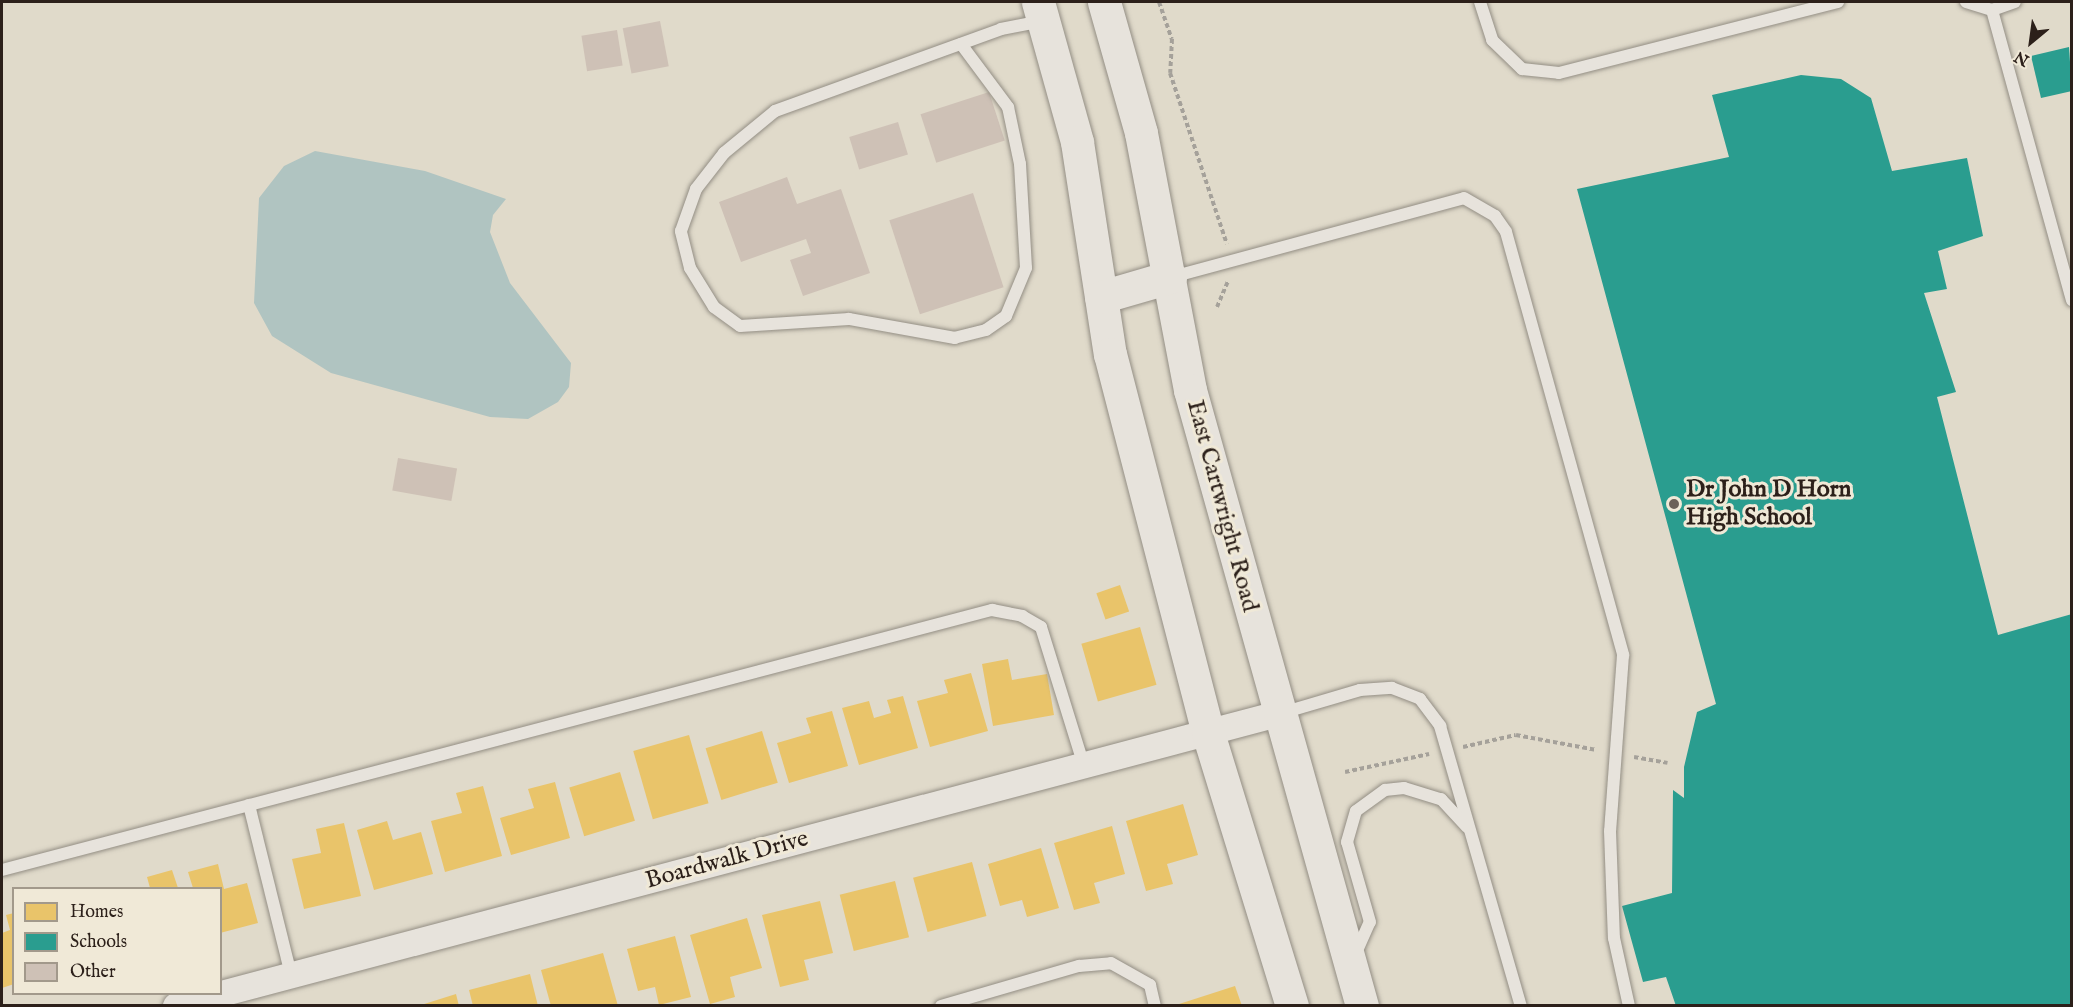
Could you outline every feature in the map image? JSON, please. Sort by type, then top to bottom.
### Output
[{"type":"main road","name":"East Cartwright Road","points":[[1104,2],[1141,133],[1190,390],[1278,714],[1362,1005]]},
{"type":"main road","points":[[1040,11],[1077,142],[1110,354],[1208,733],[1292,1005]]},
{"type":"main road","points":[[1101,297],[1170,277]]},
{"type":"street","name":"Boardwalk Drive","points":[[222,993],[1278,714]]},
{"type":"street","name":"Boardwalk Drive","points":[[176,1005],[214,995]]},
{"type":"lane","points":[[1480,2],[1492,40],[1522,69],[1559,73],[1838,2]]},
{"type":"lane","points":[[1966,2],[1992,10],[2015,2]]},
{"type":"lane","points":[[1992,10],[2072,300]]},
{"type":"lane","points":[[961,44],[1008,107],[1020,164],[1026,268],[1006,316],[986,330],[954,338],[849,319],[740,326],[714,307],[690,268],[681,231],[696,189],[724,153],[775,111],[961,44],[1040,11]]},
{"type":"lane","points":[[1170,277],[1345,228],[1464,198],[1482,204],[1506,232],[1623,655],[1610,831],[1614,938],[1629,1005]]},
{"type":"lane","points":[[2,870],[992,610],[1022,616],[1041,627],[1084,766]]},
{"type":"lane","points":[[1278,714],[1360,690],[1392,688],[1420,699],[1440,726],[1448,750],[1521,1005]]},
{"type":"lane","points":[[1350,964],[1370,922],[1347,842],[1356,811],[1385,790],[1424,791],[1455,811],[1472,833]]},
{"type":"lane","points":[[249,805],[291,975]]},
{"type":"lane","points":[[941,1005],[1079,966],[1111,963],[1150,985],[1155,1005]]},
{"type":"path","points":[[1159,2],[1172,39],[1170,74],[1226,231],[1229,261],[1228,286],[1216,307]]},
{"type":"path","points":[[1345,772],[1516,735],[1667,763]]},
{"type":"shaded area","points":[[315,151],[425,171],[506,199],[493,215],[490,232],[510,283],[571,363],[569,387],[558,402],[528,419],[490,417],[331,373],[272,336],[254,303],[259,198],[284,166]]},
{"type":"building: Homes","points":[[1120,585],[1129,611],[1105,620],[1096,593]]},
{"type":"building: Homes","points":[[1140,627],[1157,685],[1098,701],[1081,644]]},
{"type":"building: Homes","points":[[1008,659],[1012,680],[1047,674],[1054,715],[993,726],[982,664]]},
{"type":"building: Homes","points":[[971,673],[988,731],[930,747],[917,701],[948,693],[944,680]]},
{"type":"building: Homes","points":[[903,696],[918,748],[859,765],[842,708],[869,701],[874,718],[891,713],[887,700]]},
{"type":"building: Homes","points":[[832,711],[848,766],[789,783],[777,743],[811,733],[806,718]]},
{"type":"building: Homes","points":[[762,731],[778,783],[721,800],[706,748]]},
{"type":"building: Homes","points":[[689,735],[709,803],[653,819],[633,751]]},
{"type":"building: Homes","points":[[620,772],[635,821],[584,836],[569,787]]},
{"type":"building: Homes","points":[[555,782],[570,838],[511,855],[500,818],[534,808],[528,789]]},
{"type":"building: Homes","points":[[483,786],[502,856],[445,872],[431,821],[462,813],[456,793]]},
{"type":"building: Homes","points":[[1183,804],[1198,855],[1167,864],[1173,884],[1146,891],[1126,821]]},
{"type":"building: Homes","points":[[387,821],[393,840],[421,832],[433,874],[374,890],[357,830]]},
{"type":"building: Homes","points":[[344,823],[361,896],[304,909],[292,859],[321,853],[316,829]]},
{"type":"building: Homes","points":[[1112,826],[1125,874],[1094,883],[1100,903],[1074,910],[1054,843]]},
{"type":"building: Homes","points":[[1041,848],[1059,908],[1027,917],[1022,900],[1000,906],[988,864]]},
{"type":"building: Homes","points":[[972,862],[986,916],[928,932],[913,878]]},
{"type":"building: Homes","points":[[218,864],[224,889],[247,883],[258,923],[222,932],[222,887],[193,887],[188,872]]},
{"type":"building: Homes","points":[[172,870],[178,887],[150,887],[147,877]]},
{"type":"building: Homes","points":[[895,881],[909,937],[854,951],[840,895]]},
{"type":"building: Homes","points":[[820,901],[833,953],[804,960],[809,980],[780,987],[762,915]]},
{"type":"building: Homes","points":[[12,914],[12,985],[2,988],[2,933],[10,930],[6,915]]},
{"type":"building: Homes","points":[[747,918],[762,968],[730,977],[735,997],[710,1004],[690,935]]},
{"type":"building: Homes","points":[[675,936],[691,997],[659,1005],[655,987],[638,991],[627,949]]},
{"type":"building: Homes","points":[[603,953],[618,1006],[551,1006],[541,970]]},
{"type":"building: Homes","points":[[530,974],[538,1006],[473,1006],[469,990]]},
{"type":"building: Homes","points":[[1235,986],[1242,1006],[1176,1006],[1176,1005]]},
{"type":"building: Homes","points":[[456,994],[459,1006],[421,1006],[421,1005]]},
{"type":"building: Schools","points":[[2069,47],[2072,91],[2041,98],[2031,56]]},
{"type":"building: Schools","points":[[1801,75],[1841,79],[1871,98],[1892,171],[1967,158],[1983,236],[1938,251],[1947,289],[1924,293],[1956,392],[1937,397],[1998,635],[2072,614],[2072,1006],[1676,1006],[1666,977],[1643,982],[1622,906],[1672,893],[1673,790],[1684,798],[1684,767],[1697,712],[1716,704],[1577,189],[1729,157],[1712,95]]},
{"type":"building: Other","points":[[660,21],[669,66],[631,73],[623,28]]},
{"type":"building: Other","points":[[617,30],[623,66],[587,71],[581,36]]},
{"type":"building: Other","points":[[989,92],[1005,141],[936,163],[921,114]]},
{"type":"building: Other","points":[[898,122],[908,155],[859,169],[849,137]]},
{"type":"building: Other","points":[[787,177],[797,204],[841,189],[870,273],[803,296],[790,260],[811,253],[806,239],[741,262],[719,202]]},
{"type":"building: Other","points":[[973,193],[1004,287],[920,314],[889,220]]},
{"type":"building: Other","points":[[398,458],[457,468],[451,501],[392,490]]},
{"type":"place","name":"Dr John D Horn High School","points":[[1674,504]]}]
